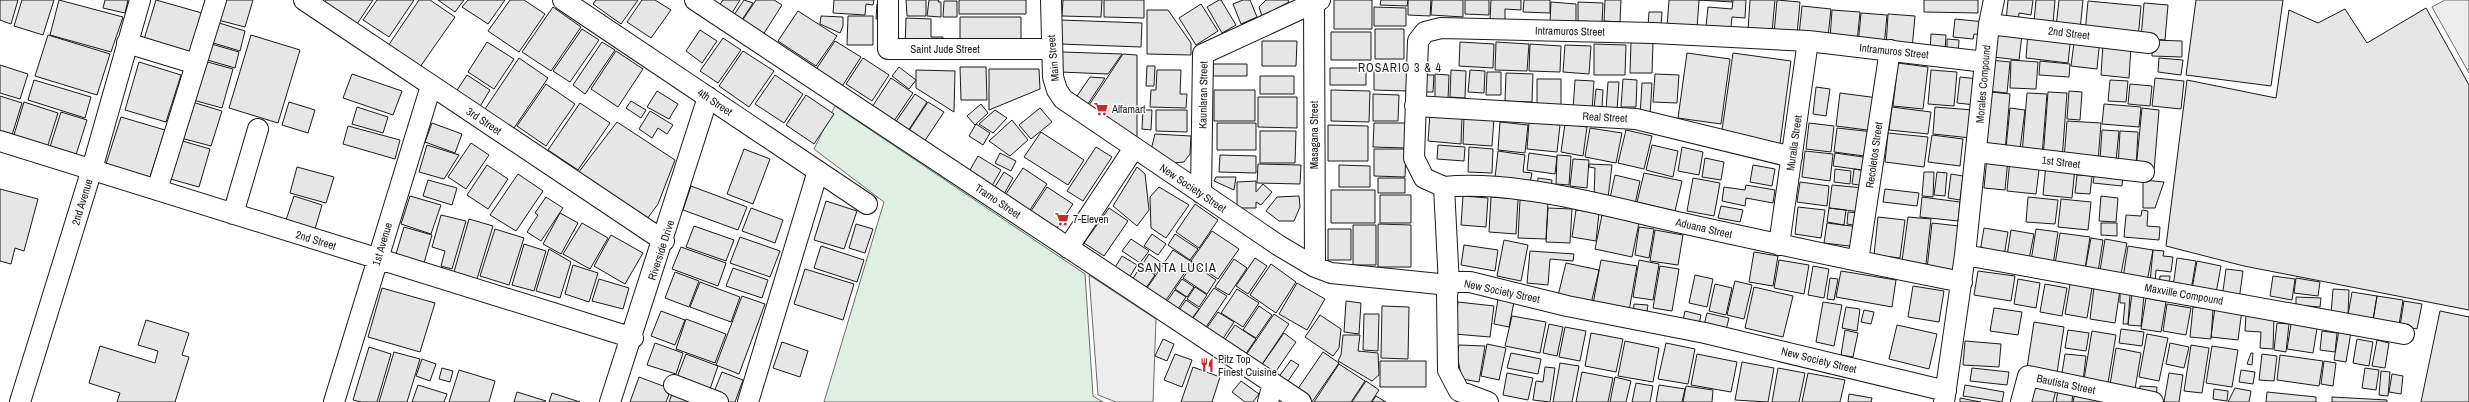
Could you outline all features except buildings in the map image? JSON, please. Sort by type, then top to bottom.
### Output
[{"type":"street","name":"2nd Avenue","points":[[20,402],[92,169],[140,0]]},
{"type":"street","points":[[157,190],[216,0]]},
{"type":"street","name":"3rd Street","points":[[304,0],[664,241]]},
{"type":"street","name":"4th Street","points":[[563,0],[867,204]]},
{"type":"street","name":"Tramo Street","points":[[695,0],[1068,248],[1270,393],[1301,402]]},
{"type":"street","name":"Saint Jude Street","points":[[888,0],[888,49],[1051,49]]},
{"type":"street","name":"Main Street","points":[[1051,0],[1051,49],[1053,77],[1057,90],[1063,99],[1134,148]]},
{"type":"street","name":"Morales Compound","points":[[1965,255],[1989,24],[1994,0]]},
{"type":"street","name":"Kaunlaran Street","points":[[1201,193],[1204,54],[1317,2]]},
{"type":"street","name":"Masagana Street","points":[[1315,267],[1317,2]]},
{"type":"street","name":"2nd Street","points":[[1989,24],[2148,43]]},
{"type":"street","name":"Intramuros Street","points":[[1444,187],[1424,178],[1414,158],[1418,41],[1425,32],[1441,28],[1653,33],[1808,41],[1985,62]]},
{"type":"street","name":"Muralla Street","points":[[1779,245],[1808,41]]},
{"type":"street","points":[[127,43],[196,64]]},
{"type":"street","name":"Recoletos Street","points":[[1858,261],[1890,50]]},
{"type":"street","name":"1st Avenue","points":[[334,402],[431,86]]},
{"type":"street","name":"Riverside Drive","points":[[610,402],[664,241],[708,97]]},
{"type":"street","name":"Real Street","points":[[1415,106],[1636,119],[1792,157]]},
{"type":"street","points":[[233,214],[258,129]]},
{"type":"street","name":"2nd Street","points":[[0,141],[632,338]]},
{"type":"street","points":[[1068,248],[1134,148]]},
{"type":"street","name":"New Society Street","points":[[1134,148],[1294,256],[1315,267],[1331,273],[1449,284],[1457,282],[1470,282],[1568,306],[1705,333],[1945,396],[1965,255]]},
{"type":"street","name":"1st Street","points":[[1976,160],[2144,172]]},
{"type":"street","points":[[748,402],[818,171]]},
{"type":"street","name":"Aduana Street","points":[[1444,187],[1471,184],[1567,197],[1779,245],[1962,282]]},
{"type":"street","points":[[1444,187],[1449,284],[1447,295],[1448,370],[1459,391],[1488,402]]},
{"type":"street","name":"Maxville Compound","points":[[1965,255],[2404,334]]},
{"type":"street","name":"Bautista Street","points":[[2022,402],[2028,376],[2153,402]]},
{"type":"street","points":[[674,385],[718,402]]},
{"type":"green space","points":[[835,106],[1085,274],[1093,396],[1103,402],[824,402],[884,202],[814,149]]},
{"type":"shaded area","points":[[2445,0],[2469,0],[2469,73],[2432,7]]},
{"type":"shaded area","points":[[1089,275],[1156,319],[1153,402],[1116,402],[1098,395]]},
{"type":"place","name":"Alfamart","points":[[1101,109]]},
{"type":"place","name":"7-Eleven","points":[[1062,219]]},
{"type":"place","name":"Pitz Top Finest Cuisine","points":[[1207,365]]},
{"type":"district","name":"ROSARIO 3 & 4","points":[[1400,68]]},
{"type":"district","name":"SANTA LUCIA","points":[[1177,267]]}]
